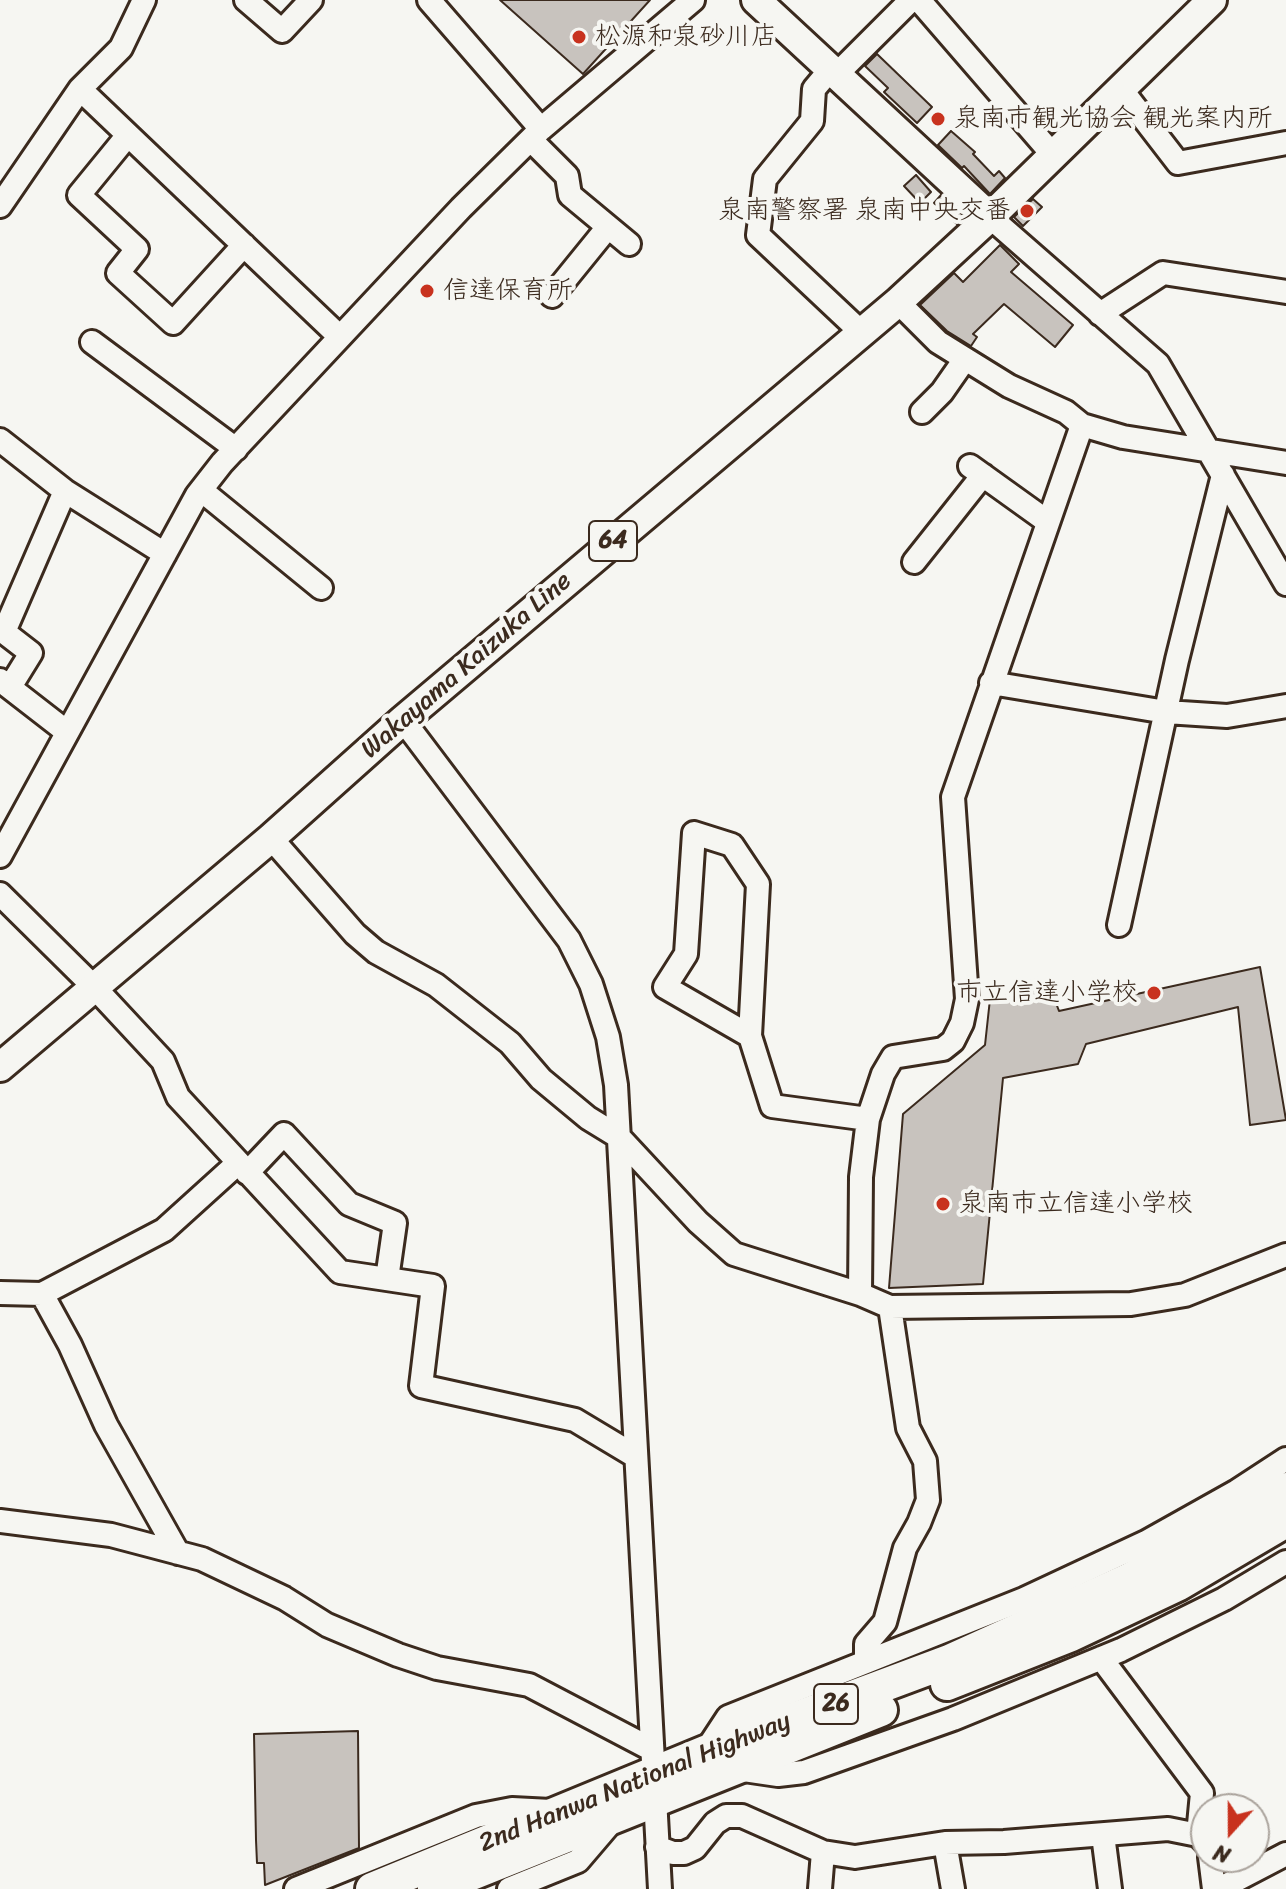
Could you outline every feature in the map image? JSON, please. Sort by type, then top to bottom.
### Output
[{"type":"highway","name":"2nd Hanwa National Highway","points":[[372,1889],[705,1752],[949,1661],[1130,1579],[1286,1489]]},
{"type":"highway","name":"2nd Hanwa National Highway","points":[[434,1889],[613,1819],[652,1775],[737,1769],[1071,1635],[1179,1584],[1286,1521]]},
{"type":"main road","points":[[756,0],[990,217]]},
{"type":"main road","name":"Wakayama Kaizuka Line","points":[[0,1067],[96,989],[403,720],[898,302],[990,217],[1212,0]]},
{"type":"street","points":[[0,206],[80,89],[121,48],[144,0]]},
{"type":"street","points":[[246,0],[282,31],[311,0]]},
{"type":"street","points":[[429,0],[567,176],[570,195],[629,244]]},
{"type":"street","points":[[0,856],[201,490],[461,208],[536,135],[693,0]]},
{"type":"street","points":[[861,332],[758,235],[765,179],[812,121],[814,89],[911,0]]},
{"type":"street","points":[[919,0],[1053,155]]},
{"type":"street","points":[[80,89],[340,337]]},
{"type":"street","points":[[1121,89],[1178,163],[1286,143]]},
{"type":"street","points":[[128,135],[79,195],[137,249],[118,273],[173,323],[244,245]]},
{"type":"street","points":[[990,217],[1158,364],[1286,584]]},
{"type":"street","points":[[552,296],[608,227]]},
{"type":"street","points":[[1100,314],[1163,273],[1286,292]]},
{"type":"street","points":[[898,302],[938,342],[1009,386],[1066,412],[1082,425],[1123,437],[1286,463]]},
{"type":"street","points":[[92,342],[236,449]]},
{"type":"street","points":[[922,412],[942,392],[965,359]]},
{"type":"street","points":[[860,1294],[861,1177],[868,1119],[883,1074],[893,1057],[943,1049],[953,1041],[962,1023],[967,999],[953,797],[1082,425]]},
{"type":"street","points":[[0,440],[65,491],[165,554]]},
{"type":"street","points":[[914,562],[977,470],[1048,522]]},
{"type":"street","points":[[1119,925],[1223,475]]},
{"type":"street","points":[[201,490],[321,588]]},
{"type":"street","points":[[65,491],[2,630],[31,653],[5,684],[67,732]]},
{"type":"street","points":[[991,683],[1166,712],[1227,716],[1286,706]]},
{"type":"street","points":[[403,720],[569,940],[591,984],[608,1037],[616,1085],[660,1889]]},
{"type":"street","points":[[750,1036],[665,987],[686,954],[694,833],[732,845],[758,884],[750,1036],[772,1106],[868,1119]]},
{"type":"street","points":[[271,838],[355,934],[376,952],[436,985],[510,1043],[541,1079],[588,1118],[619,1137],[698,1222],[734,1254],[860,1294],[890,1307],[1131,1304],[1185,1295],[1286,1255]]},
{"type":"street","points":[[0,894],[163,1061],[178,1097],[340,1272],[433,1286],[421,1386],[575,1420],[635,1456]]},
{"type":"street","points":[[0,1293],[42,1294],[164,1230],[284,1134],[349,1204],[395,1223],[387,1279]]},
{"type":"street","points":[[42,1294],[70,1345],[106,1425],[178,1553]]},
{"type":"street","points":[[866,1662],[866,1644],[885,1622],[905,1548],[928,1500],[925,1461],[908,1428],[890,1307]]},
{"type":"street","points":[[705,1752],[728,1717],[1024,1599],[1146,1542],[1237,1491],[1286,1459]]},
{"type":"street","points":[[0,1521],[111,1535],[202,1559],[284,1598],[327,1625],[398,1655],[437,1668],[529,1685],[652,1775]]},
{"type":"street","points":[[737,1769],[778,1775],[804,1772],[953,1719],[1101,1658],[1224,1599],[1286,1562]]},
{"type":"street","points":[[1101,1658],[1202,1793]]},
{"type":"street","points":[[296,1889],[476,1816],[512,1809],[559,1811]]},
{"type":"street","points":[[657,1847],[684,1853],[695,1848],[715,1823],[726,1816],[742,1816],[823,1852],[855,1857],[945,1843],[1004,1842],[1168,1829],[1190,1835]]},
{"type":"street","points":[[509,1889],[578,1861],[613,1819]]},
{"type":"street","points":[[1103,1835],[1110,1889]]},
{"type":"street","points":[[945,1843],[953,1889]]},
{"type":"street","points":[[820,1889],[823,1852]]},
{"type":"street","points":[[1217,1889],[1286,1854]]},
{"type":"building","name":"松源和泉砂川店","points":[[500,0],[650,0],[583,74]]},
{"type":"building","points":[[877,54],[932,107],[917,123],[884,92],[888,88],[865,66]]},
{"type":"building","points":[[951,131],[975,152],[973,154],[994,176],[999,171],[1005,178],[990,194],[964,166],[962,168],[938,145]]},
{"type":"building","points":[[916,175],[931,192],[920,203],[904,186]]},
{"type":"building","points":[[941,195],[965,217],[957,224],[934,203]]},
{"type":"building","name":"泉南警察署 泉南中央交番","points":[[1033,199],[1042,207],[1023,226],[1014,217]]},
{"type":"building","points":[[1000,245],[1019,264],[1011,272],[1073,325],[1055,347],[1004,304],[973,334],[977,337],[971,346],[947,331],[920,305],[954,273],[963,282]]},
{"type":"building","name":"泉南市立信達小学校","points":[[1260,967],[1286,1120],[1250,1125],[1238,1007],[1086,1044],[1078,1064],[1003,1078],[983,1284],[889,1288],[903,1114],[985,1045],[990,999],[1050,987],[1059,1011]]},
{"type":"building","points":[[358,1731],[359,1848],[265,1885],[264,1863],[257,1863],[254,1734]]},
{"type":"place","name":"松源和泉砂川店","points":[[579,37]]},
{"type":"place","name":"泉南市観光協会 観光案内所","points":[[938,119]]},
{"type":"place","name":"泉南警察署 泉南中央交番","points":[[1027,211]]},
{"type":"place","name":"信達保育所","points":[[427,291]]},
{"type":"place","name":"市立信達小学校","points":[[1154,993]]},
{"type":"place","name":"泉南市立信達小学校","points":[[943,1204]]}]
